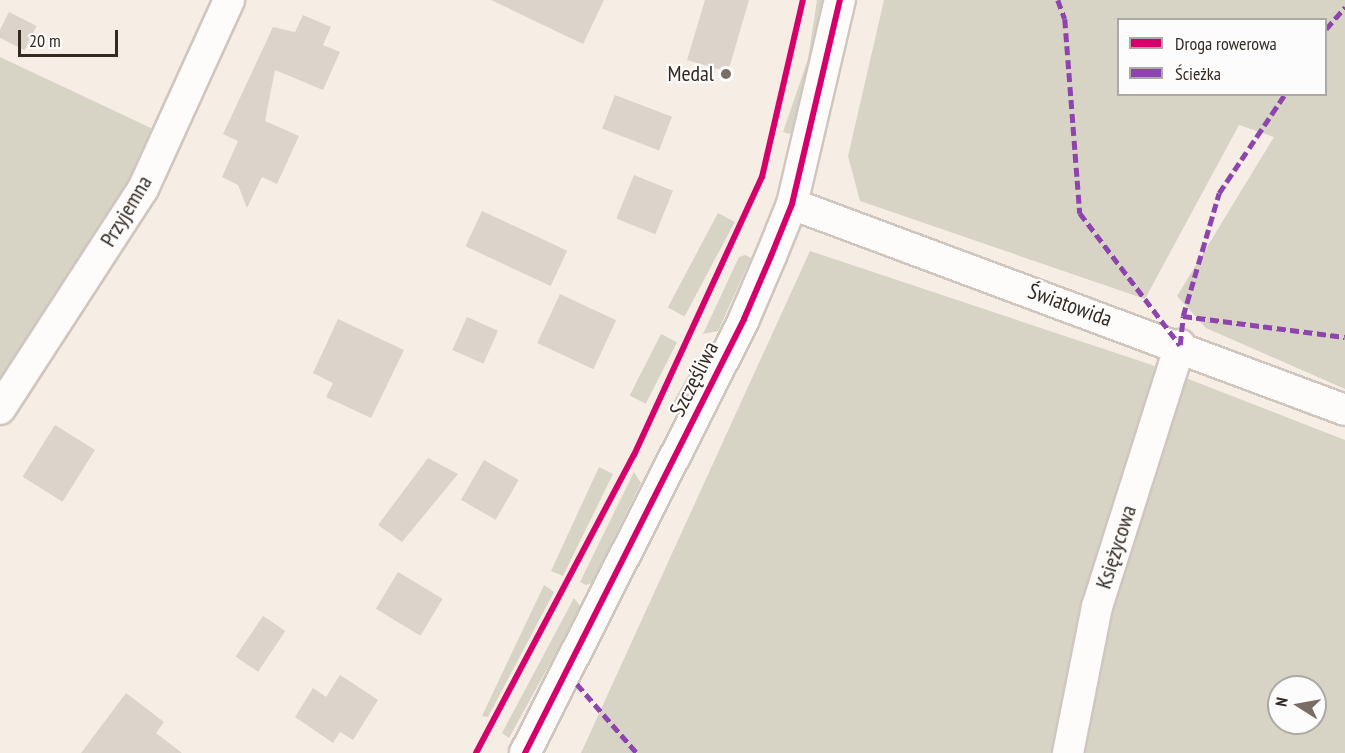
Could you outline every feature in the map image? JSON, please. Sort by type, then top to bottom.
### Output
[{"type":"street","name":"Przyjemna","points":[[0,409],[143,189],[229,0]]},
{"type":"street","name":"Szczęśliwa","points":[[525,753],[744,319],[792,204],[840,0]]},
{"type":"street","name":"Światowida","points":[[792,204],[1180,345],[1345,410]]},
{"type":"street","name":"Księżycowa","points":[[1068,753],[1097,607],[1180,345]]},
{"type":"shaded area","points":[[817,0],[823,0],[796,130],[790,134],[783,132],[808,59]]},
{"type":"shaded area","points":[[884,0],[1345,0],[1345,389],[1206,328],[1177,296],[1274,137],[1239,125],[1145,299],[860,201],[848,156]]},
{"type":"shaded area","points":[[0,57],[153,129],[127,186],[0,382]]},
{"type":"shaded area","points":[[718,213],[735,222],[685,316],[668,307]]},
{"type":"shaded area","points":[[810,251],[1155,366],[1345,440],[1345,753],[581,753]]},
{"type":"shaded area","points":[[745,255],[751,258],[718,331],[703,334],[739,257]]},
{"type":"shaded area","points":[[661,334],[677,342],[646,404],[630,395]]},
{"type":"shaded area","points":[[702,351],[704,358],[679,412],[673,414],[668,411]]},
{"type":"shaded area","points":[[599,467],[613,474],[563,576],[551,571]]},
{"type":"shaded area","points":[[634,472],[641,483],[592,583],[586,585],[580,582]]},
{"type":"shaded area","points":[[544,585],[554,592],[488,717],[482,716]]},
{"type":"shaded area","points":[[574,598],[581,607],[509,738],[502,733]]},
{"type":"building","points":[[491,0],[604,0],[583,44]]},
{"type":"building","points":[[705,0],[749,0],[728,72],[687,60]]},
{"type":"building","points":[[9,12],[37,26],[24,50],[0,38],[0,30]]},
{"type":"building","points":[[303,15],[331,27],[323,45],[340,52],[323,90],[275,70],[265,121],[299,136],[277,184],[262,177],[247,208],[238,185],[222,177],[238,141],[223,134],[273,27],[295,32]]},
{"type":"building","points":[[615,95],[672,117],[659,150],[602,129]]},
{"type":"building","points":[[634,175],[673,191],[655,234],[616,219]]},
{"type":"building","points":[[482,211],[567,251],[551,286],[466,246]]},
{"type":"building","points":[[560,294],[616,320],[593,369],[537,343]]},
{"type":"building","points":[[467,317],[498,331],[483,364],[452,350]]},
{"type":"building","points":[[338,319],[404,350],[371,418],[326,397],[333,383],[313,373]]},
{"type":"building","points":[[55,425],[95,450],[63,502],[23,477]]},
{"type":"building","points":[[428,458],[458,474],[402,542],[378,525]]},
{"type":"building","points":[[484,460],[519,480],[496,520],[461,500]]},
{"type":"building","points":[[398,572],[443,599],[420,636],[376,609]]},
{"type":"building","points":[[263,616],[285,631],[258,672],[236,657]]},
{"type":"building","points":[[340,675],[378,700],[353,740],[340,732],[333,743],[295,717],[313,688],[326,697]]},
{"type":"building","points":[[126,693],[164,722],[156,733],[182,753],[81,753]]},
{"type":"marked path","points":[[1058,0],[1065,19],[1080,213],[1180,345]]},
{"type":"marked path","points":[[1327,28],[1345,7]]},
{"type":"marked path","points":[[1180,345],[1183,316],[1219,193],[1284,96]]},
{"type":"marked path","points":[[1183,316],[1345,337]]},
{"type":"marked path","points":[[577,684],[637,753]]},
{"type":"cycle path","points":[[476,753],[634,455],[762,177],[803,0]]},
{"type":"cycle path","points":[[525,753],[744,319],[771,256],[792,204],[840,0]]},
{"type":"place","name":"Medal","points":[[726,74]]}]
